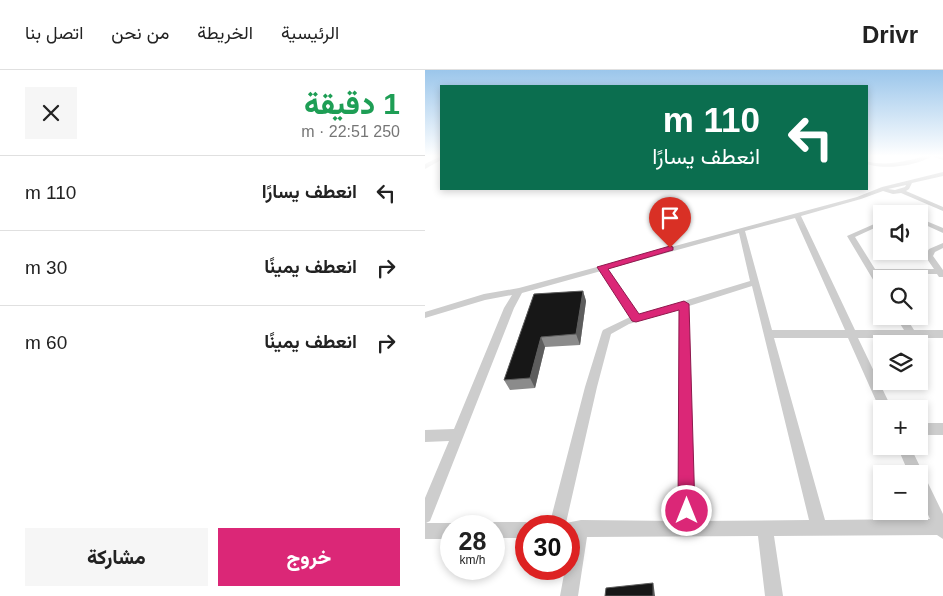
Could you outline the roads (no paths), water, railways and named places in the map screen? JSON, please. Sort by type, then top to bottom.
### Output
[{"type":"street","points":[[868,194],[893,192],[924,181]]},
{"type":"street","points":[[425,315],[485,297],[519,291],[898,184],[943,209]]},
{"type":"street","points":[[884,188],[886,191],[893,192]]},
{"type":"street","points":[[797,214],[882,400]]},
{"type":"street","points":[[928,224],[943,231]]},
{"type":"street","points":[[873,226],[851,236],[873,274]]},
{"type":"street","points":[[741,229],[819,528]]},
{"type":"street","points":[[942,273],[929,256],[932,251],[943,246]]},
{"type":"street","points":[[602,267],[636,319]]},
{"type":"street","points":[[871,271],[942,273]]},
{"type":"street","points":[[560,515],[605,335],[614,327],[636,319],[755,282]]},
{"type":"street","points":[[425,516],[509,308],[519,291]]},
{"type":"street","points":[[684,304],[687,528]]},
{"type":"street","points":[[906,325],[912,335],[943,334]]},
{"type":"street","points":[[769,334],[873,335]]},
{"type":"street","points":[[928,429],[943,429]]},
{"type":"street","points":[[425,436],[458,435]]},
{"type":"street","points":[[580,529],[942,529],[928,499]]},
{"type":"street","points":[[765,529],[774,596]]},
{"type":"street","points":[[425,531],[440,530]]},
{"type":"street","points":[[569,596],[570,580]]}]
